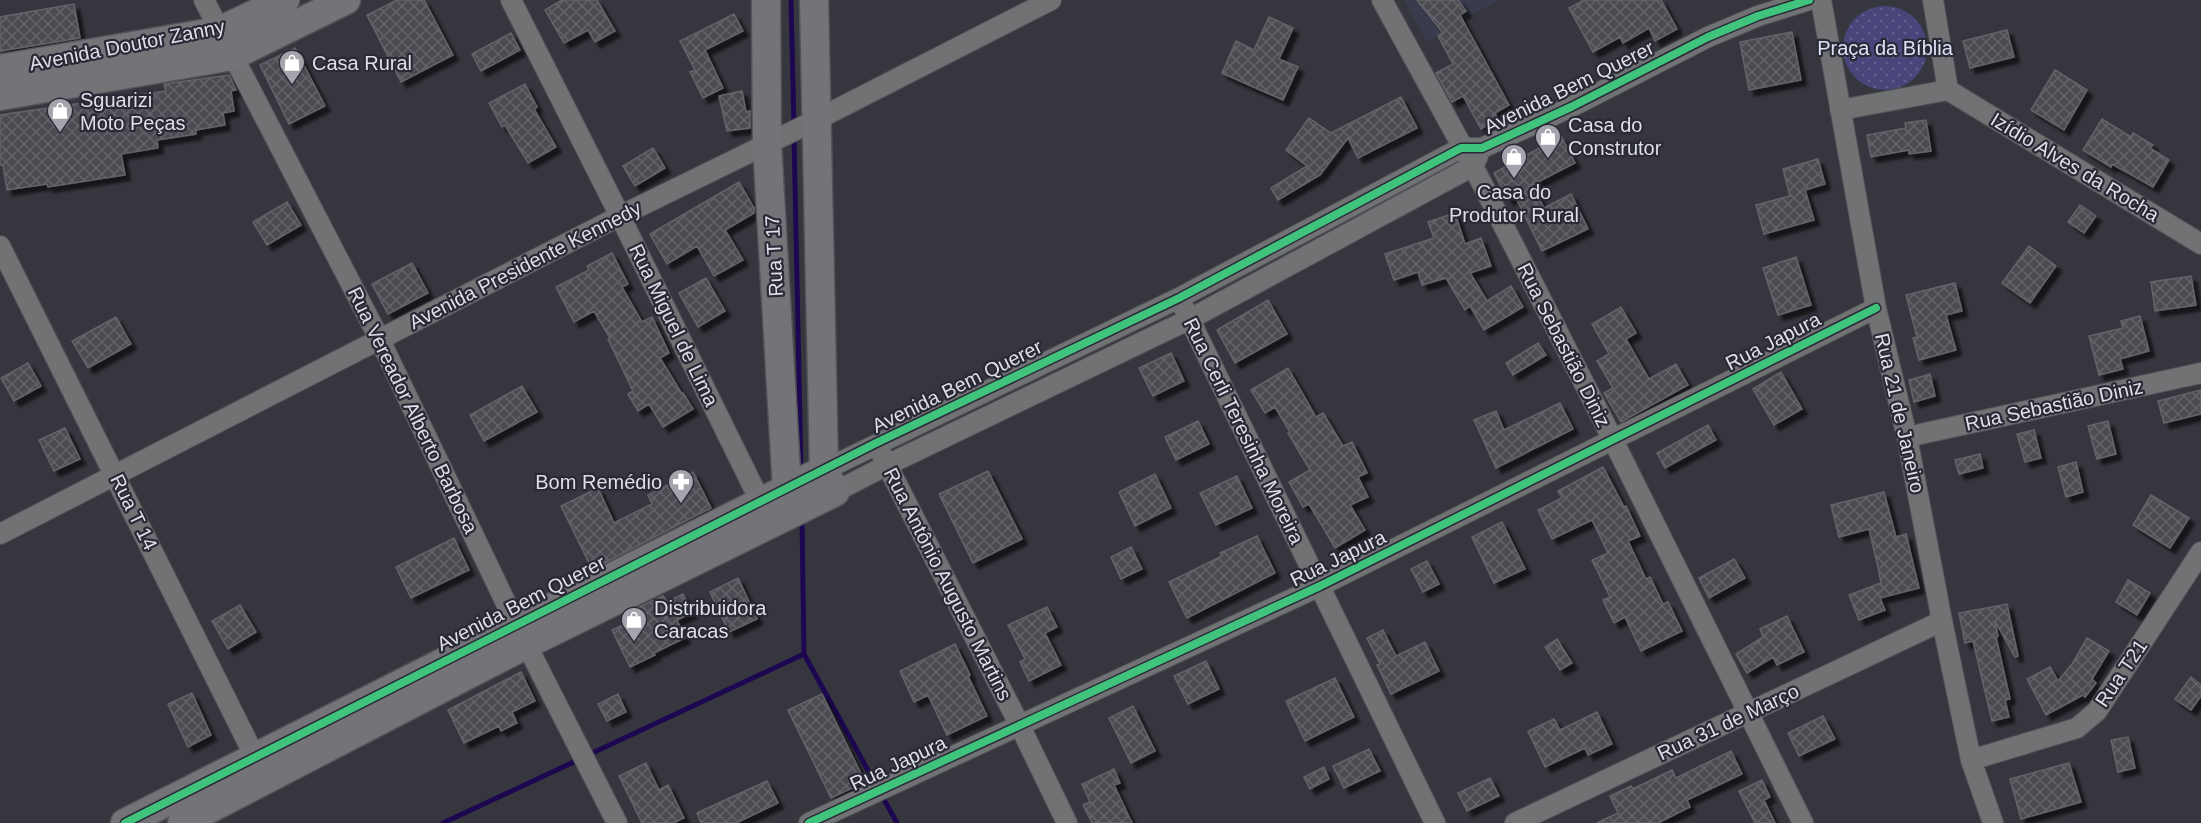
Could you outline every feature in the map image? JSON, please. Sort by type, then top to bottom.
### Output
[{"type":"street","name":"Rua Vereador Alberto Barbosa","points":[[204,0],[380,339],[522,634],[617,823]]},
{"type":"street","name":"Avenida Doutor Zanny","points":[[0,69],[219,30],[285,0]]},
{"type":"street","name":"Avenida Doutor Zanny","points":[[0,96],[232,56],[346,0]]},
{"type":"street","name":"Rua Miguel de Lima","points":[[510,0],[621,216],[766,513]]},
{"type":"street","name":"Rua T 17","points":[[766,0],[767,144],[793,499]]},
{"type":"street","points":[[814,0],[829,481]]},
{"type":"street","name":"Avenida Presidente Kennedy","points":[[0,534],[621,216],[1051,0]]},
{"type":"street","name":"Rua Sebastião Diniz","points":[[1382,0],[1461,148],[1473,166],[1613,440],[1803,823]]},
{"type":"street","name":"Avenida Bem Querer","points":[[829,481],[876,443],[1179,298],[1461,148],[1482,148],[1571,107],[1708,37],[1758,16],[1809,0]]},
{"type":"street","name":"Rua 21 de Janeiro","points":[[1821,0],[1876,308],[1907,437],[1971,760],[1993,823]]},
{"type":"street","points":[[1840,110],[1948,90],[1933,0]]},
{"type":"street","name":"Izídio Alves da Rocha","points":[[1948,90],[2201,244]]},
{"type":"street","name":"Avenida Bem Querer","points":[[125,823],[261,768],[522,634],[829,481],[887,465],[1190,319],[1473,166],[1482,148]]},
{"type":"street","name":"Rua T 14","points":[[0,246],[261,768]]},
{"type":"street","name":"Rua Cerli Teresinha Moreira","points":[[1179,298],[1435,823]]},
{"type":"street","name":"Rua Japura","points":[[809,823],[1320,586],[1876,308]]},
{"type":"street","name":"Rua Sebastião Diniz","points":[[1907,437],[2201,373]]},
{"type":"street","name":"Rua Antônio Augusto Martins","points":[[876,443],[1067,823]]},
{"type":"street","name":"Rua T21","points":[[1971,760],[2077,728],[2097,711],[2201,552]]},
{"type":"street","name":"Rua 31 de Março","points":[[1515,823],[1942,621]]},
{"type":"street","name":"Avenida Bem Querer","points":[[182,823],[261,768]]},
{"type":"shaded area","points":[[1404,0],[1501,0],[1427,42]]},
{"type":"green space","name":"Praça da Bíblia","points":[[1885,6],[1901,9],[1915,18],[1924,32],[1927,48],[1924,64],[1915,78],[1901,87],[1885,90],[1869,87],[1855,78],[1846,64],[1843,48],[1846,32],[1855,18],[1869,9]]},
{"type":"building","points":[[397,0],[424,0],[453,55],[401,82],[367,15]]},
{"type":"building","points":[[562,0],[597,0],[615,31],[595,42],[588,30],[564,43],[545,10]]},
{"type":"building","points":[[1417,0],[1458,0],[1466,11],[1460,15],[1509,105],[1495,113],[1498,119],[1481,129],[1463,96],[1452,102],[1436,73],[1453,64],[1438,36],[1443,33]]},
{"type":"building","points":[[1584,0],[1661,0],[1677,29],[1655,41],[1649,28],[1623,43],[1620,37],[1593,52],[1569,8]]},
{"type":"building","points":[[74,4],[80,38],[0,51],[0,17]]},
{"type":"building","points":[[734,14],[743,31],[705,50],[723,88],[703,98],[690,72],[695,70],[680,41]]},
{"type":"building","points":[[1269,17],[1293,28],[1279,59],[1298,67],[1283,100],[1222,73],[1236,41],[1254,50]]},
{"type":"building","points":[[2007,30],[2014,57],[1970,68],[1963,41]]},
{"type":"building","points":[[1792,32],[1801,80],[1749,90],[1740,42]]},
{"type":"building","points":[[511,33],[520,50],[481,71],[472,54]]},
{"type":"building","name":"Casa Rural","points":[[295,48],[325,106],[289,124],[260,65]]},
{"type":"building","points":[[2055,70],[2087,90],[2064,130],[2031,110]]},
{"type":"building","points":[[229,75],[236,90],[231,91],[234,111],[223,113],[225,125],[196,130],[196,134],[157,140],[158,148],[121,154],[125,175],[48,187],[47,184],[7,190],[3,165],[0,165],[0,115],[166,91],[164,84]]},
{"type":"building","points":[[525,84],[537,107],[534,109],[556,147],[528,163],[505,125],[502,127],[489,103]]},
{"type":"building","points":[[742,91],[746,112],[750,111],[750,128],[727,131],[719,96]]},
{"type":"building","points":[[1401,97],[1417,128],[1358,158],[1348,138],[1320,175],[1278,200],[1271,188],[1307,166],[1286,150],[1309,118],[1331,133]]},
{"type":"building","points":[[2102,119],[2131,137],[2133,133],[2153,145],[2150,148],[2169,160],[2153,187],[2112,164],[2111,167],[2083,150]]},
{"type":"building","points":[[1926,120],[1931,151],[1909,154],[1909,150],[1871,157],[1867,135],[1906,128],[1905,123]]},
{"type":"building","points":[[1561,136],[1575,163],[1532,185],[1544,208],[1571,194],[1588,229],[1542,251],[1515,196],[1508,200],[1494,173]]},
{"type":"building","points":[[653,148],[665,168],[635,186],[623,166]]},
{"type":"building","points":[[1818,159],[1825,184],[1805,190],[1814,220],[1764,234],[1756,205],[1790,196],[1783,169]]},
{"type":"building","points":[[739,182],[754,208],[754,213],[725,230],[743,260],[714,276],[697,246],[667,264],[650,234]]},
{"type":"building","points":[[287,202],[301,225],[267,245],[253,222]]},
{"type":"building","points":[[2080,205],[2096,216],[2084,233],[2068,222]]},
{"type":"building","points":[[1455,213],[1465,244],[1481,238],[1491,266],[1470,273],[1487,301],[1511,286],[1523,307],[1484,330],[1470,306],[1465,310],[1446,278],[1422,285],[1418,272],[1394,280],[1385,254],[1434,238],[1428,222]]},
{"type":"building","points":[[2029,246],[2056,266],[2030,303],[2002,283]]},
{"type":"building","points":[[612,253],[628,284],[622,287],[642,322],[652,317],[669,353],[660,358],[693,409],[663,427],[649,404],[638,411],[628,394],[633,391],[608,339],[610,338],[594,311],[574,322],[556,287],[589,270],[587,266]]},
{"type":"building","points":[[1796,257],[1811,305],[1778,315],[1763,268]]},
{"type":"building","points":[[412,263],[428,293],[388,314],[372,284]]},
{"type":"building","points":[[2191,276],[2196,305],[2155,311],[2151,282]]},
{"type":"building","points":[[706,278],[725,311],[698,327],[679,293]]},
{"type":"building","points":[[1955,283],[1962,311],[1946,315],[1956,350],[1919,360],[1913,338],[1917,337],[1906,295]]},
{"type":"building","points":[[1268,300],[1287,334],[1235,363],[1217,330]]},
{"type":"building","points":[[1621,307],[1636,333],[1626,339],[1649,379],[1676,364],[1688,385],[1621,422],[1604,393],[1613,388],[1597,361],[1609,354],[1592,324]]},
{"type":"building","points":[[2140,316],[2149,351],[2120,359],[2123,369],[2099,375],[2089,336],[2123,328],[2121,321]]},
{"type":"building","points":[[116,317],[131,344],[88,368],[72,341]]},
{"type":"building","points":[[1538,343],[1546,355],[1513,375],[1506,363]]},
{"type":"building","points":[[1171,353],[1184,381],[1153,396],[1139,368]]},
{"type":"building","points":[[28,363],[41,386],[14,401],[1,378]]},
{"type":"building","points":[[1288,368],[1316,417],[1323,413],[1343,446],[1352,442],[1367,473],[1358,477],[1368,497],[1350,505],[1365,530],[1335,548],[1309,504],[1303,507],[1289,482],[1310,470],[1288,433],[1290,432],[1275,407],[1265,413],[1251,390]]},
{"type":"building","points":[[1781,372],[1802,409],[1774,425],[1753,389]]},
{"type":"building","points":[[1930,374],[1935,396],[1914,402],[1909,380]]},
{"type":"building","points":[[522,386],[537,412],[484,441],[470,415]]},
{"type":"building","points":[[2201,390],[2201,414],[2164,423],[2158,401]]},
{"type":"building","points":[[1560,403],[1573,429],[1496,468],[1474,420],[1496,411],[1504,430]]},
{"type":"building","points":[[1198,421],[1209,444],[1176,460],[1165,437]]},
{"type":"building","points":[[2108,421],[2116,454],[2097,459],[2088,426]]},
{"type":"building","points":[[1708,425],[1716,440],[1665,468],[1657,453]]},
{"type":"building","points":[[65,428],[80,459],[54,471],[39,440]]},
{"type":"building","points":[[2034,430],[2041,458],[2025,462],[2017,434]]},
{"type":"building","points":[[1980,454],[1983,468],[1959,474],[1955,460]]},
{"type":"building","points":[[2076,462],[2083,492],[2066,497],[2058,467]]},
{"type":"building","points":[[1603,467],[1624,507],[1626,506],[1640,536],[1628,541],[1646,579],[1650,577],[1663,604],[1668,602],[1682,631],[1641,651],[1625,617],[1614,623],[1603,600],[1610,597],[1592,560],[1608,553],[1592,520],[1552,539],[1538,510],[1562,498],[1558,491]]},
{"type":"building","points":[[988,471],[1022,539],[973,563],[939,494]]},
{"type":"building","points":[[693,472],[711,508],[598,566],[591,567],[561,506],[598,488],[614,523],[652,504],[648,495]]},
{"type":"building","points":[[1155,474],[1171,508],[1135,526],[1119,492]]},
{"type":"building","points":[[1237,476],[1252,508],[1216,525],[1200,493]]},
{"type":"building","points":[[1884,492],[1896,537],[1906,534],[1919,588],[1880,598],[1885,610],[1859,620],[1849,595],[1881,583],[1869,529],[1839,537],[1831,505]]},
{"type":"building","points":[[2151,495],[2189,518],[2170,548],[2133,525]]},
{"type":"building","points":[[1502,522],[1525,569],[1494,583],[1472,537]]},
{"type":"building","points":[[1257,536],[1275,573],[1187,618],[1169,582],[1222,556],[1220,553]]},
{"type":"building","points":[[454,538],[469,570],[411,598],[396,567]]},
{"type":"building","points":[[1131,547],[1142,569],[1121,579],[1111,557]]},
{"type":"building","points":[[1734,559],[1745,578],[1709,598],[1699,578]]},
{"type":"building","points":[[1427,561],[1439,584],[1423,592],[1411,569]]},
{"type":"building","points":[[738,578],[757,619],[729,632],[710,592]]},
{"type":"building","points":[[2128,580],[2150,593],[2137,615],[2116,602]]},
{"type":"building","points":[[683,594],[692,613],[677,620],[685,638],[630,667],[612,630],[641,617],[637,608],[663,596],[667,602]]},
{"type":"building","points":[[2007,604],[2018,656],[2015,657],[1995,621],[1998,636],[1996,637],[2010,699],[2005,700],[2009,717],[1992,721],[1973,641],[1965,643],[1959,613]]},
{"type":"building","points":[[240,605],[256,632],[228,649],[212,621]]},
{"type":"building","points":[[1047,607],[1057,627],[1045,633],[1061,665],[1029,681],[1020,662],[1025,659],[1008,625]]},
{"type":"building","points":[[1787,616],[1804,652],[1777,665],[1773,657],[1747,673],[1736,654],[1763,637],[1760,629]]},
{"type":"building","points":[[1383,630],[1396,656],[1425,642],[1439,671],[1391,694],[1367,638]]},
{"type":"building","points":[[2087,638],[2109,651],[2092,679],[2096,683],[2085,697],[2083,695],[2046,715],[2027,679],[2050,667],[2058,681],[2072,664]]},
{"type":"building","points":[[1557,639],[1572,663],[1560,670],[1545,647]]},
{"type":"building","points":[[955,644],[987,716],[947,735],[928,695],[914,702],[900,671]]},
{"type":"building","points":[[1206,661],[1219,689],[1188,704],[1174,676]]},
{"type":"building","points":[[521,672],[535,701],[512,712],[517,723],[501,731],[499,726],[464,743],[448,710]]},
{"type":"building","points":[[2191,677],[2201,685],[2201,696],[2191,710],[2175,699]]},
{"type":"building","points":[[1335,678],[1354,717],[1305,741],[1286,701]]},
{"type":"building","points":[[192,693],[211,735],[188,747],[168,704]]},
{"type":"building","points":[[618,694],[626,712],[607,721],[598,704]]},
{"type":"building","points":[[822,694],[865,782],[831,798],[788,710]]},
{"type":"building","points":[[1133,706],[1155,751],[1131,763],[1109,718]]},
{"type":"building","points":[[1597,712],[1612,744],[1588,755],[1585,748],[1545,767],[1528,731],[1554,719],[1560,730]]},
{"type":"building","points":[[1823,716],[1835,739],[1799,756],[1788,733]]},
{"type":"building","points":[[2128,737],[2135,768],[2118,772],[2111,740]]},
{"type":"building","points":[[1369,749],[1380,771],[1344,788],[1333,766]]},
{"type":"building","points":[[1731,751],[1742,774],[1687,800],[1690,807],[1658,823],[1597,823],[1618,813],[1610,796],[1631,786],[1633,789],[1672,770],[1676,778]]},
{"type":"building","points":[[646,763],[659,790],[668,785],[684,818],[673,823],[642,823],[619,776]]},
{"type":"building","points":[[2069,763],[2081,802],[2021,819],[2010,779]]},
{"type":"building","points":[[1324,767],[1329,779],[1310,789],[1304,777]]},
{"type":"building","points":[[1114,769],[1120,783],[1114,785],[1132,823],[1092,823],[1083,805],[1090,802],[1082,784]]},
{"type":"building","points":[[1490,778],[1499,796],[1467,811],[1458,793]]},
{"type":"building","points":[[1762,780],[1770,797],[1764,800],[1775,823],[1755,823],[1739,791]]},
{"type":"building","points":[[767,781],[778,803],[736,823],[701,823],[697,813]]},
{"type":"waterway","points":[[791,0],[794,127]]},
{"type":"waterway","points":[[794,137],[801,471]]},
{"type":"waterway","points":[[802,519],[804,654],[897,823]]},
{"type":"waterway","points":[[588,755],[804,654]]},
{"type":"waterway","points":[[443,823],[580,759]]},
{"type":"cycle path","points":[[125,823],[876,443],[1179,298],[1461,148],[1482,148],[1571,107],[1708,37],[1758,16],[1809,0]]},
{"type":"cycle path","points":[[809,823],[1320,586],[1876,308]]},
{"type":"place","name":"Casa Rural","points":[[292,86]]},
{"type":"place","name":"Sguarizi Moto Peças","points":[[60,134]]},
{"type":"place","name":"Casa do Construtor","points":[[1548,160]]},
{"type":"place","name":"Casa do Produtor Rural","points":[[1514,180]]},
{"type":"place","name":"Bom Remédio","points":[[681,505]]},
{"type":"place","name":"Distribuidora Caracas","points":[[634,643]]}]
